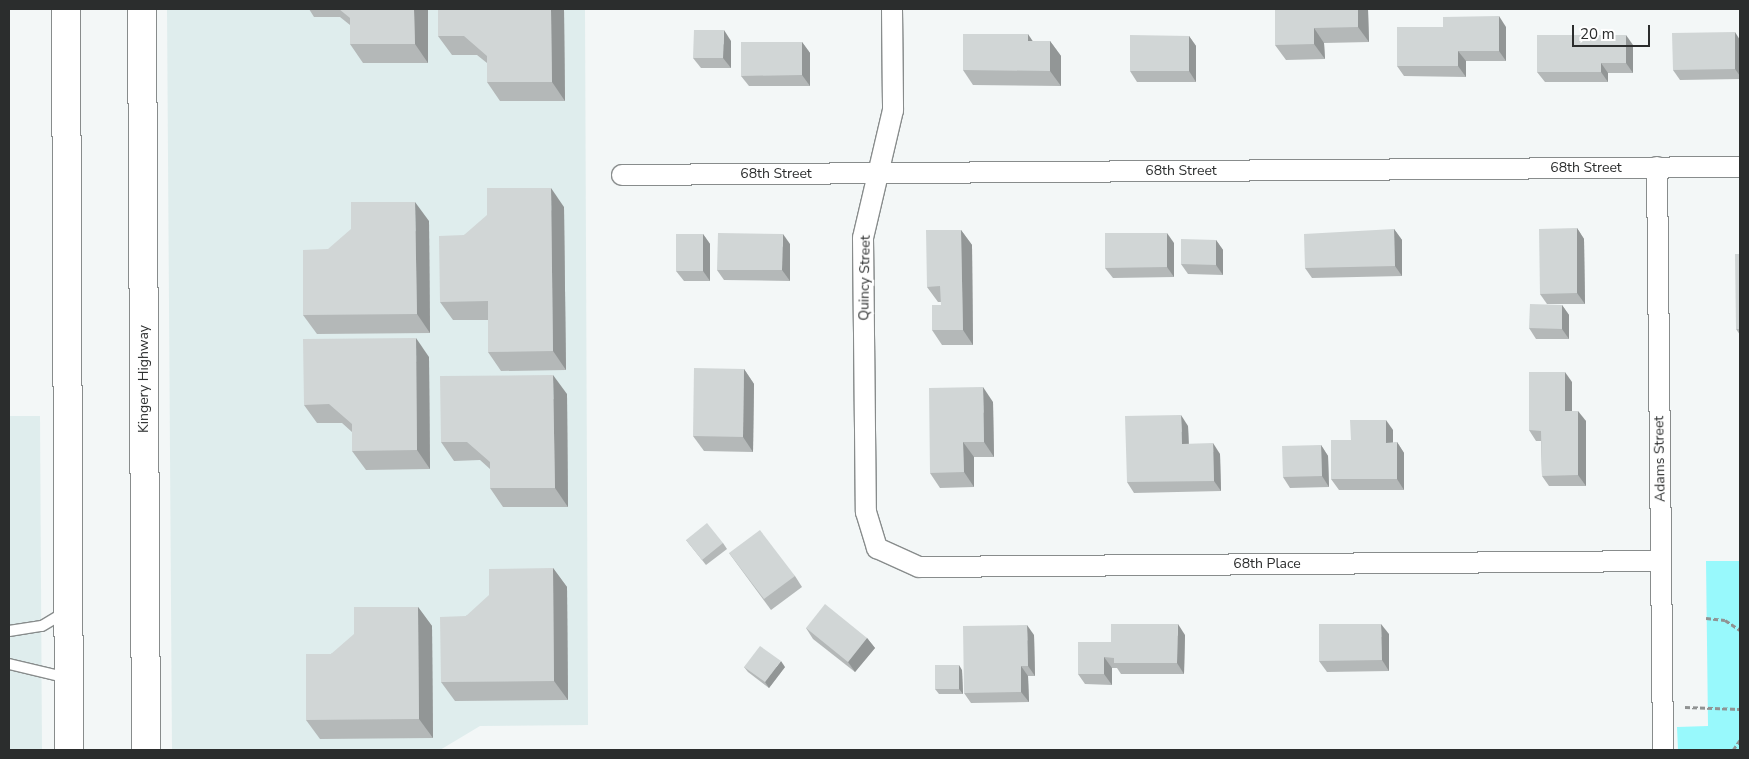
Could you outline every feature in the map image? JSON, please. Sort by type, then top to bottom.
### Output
[{"type":"highway","points":[[66,9],[69,750]]},
{"type":"highway","name":"Kingery Highway","points":[[142,9],[146,750]]},
{"type":"street","name":"Quincy Street","points":[[877,548],[866,512],[863,238],[893,110],[892,9]]},
{"type":"street","name":"Adams Street","points":[[1657,167],[1662,750]]},
{"type":"street","name":"68th Street","points":[[622,175],[1740,167]]},
{"type":"street","name":"68th Place","points":[[877,548],[919,567],[1661,561]]},
{"type":"lane","points":[[9,631],[42,626],[68,610]]},
{"type":"lane","points":[[9,664],[68,678]]},
{"type":"path","points":[[1706,618],[1725,620],[1740,630]]},
{"type":"path","points":[[1662,706],[1740,709]]},
{"type":"path","points":[[1733,750],[1740,740]]},
{"type":"shaded area","points":[[167,9],[585,9],[588,725],[480,726],[440,750],[172,750]]},
{"type":"shaded area","points":[[9,416],[40,416],[42,750],[9,750]]},
{"type":"shaded area","points":[[1706,561],[1740,561],[1740,750],[1678,750],[1677,727],[1708,726]]},
{"type":"building","points":[[339,9],[414,9],[415,44],[350,44],[350,18]]},
{"type":"building","points":[[438,9],[551,9],[552,82],[487,82],[487,56],[464,36],[438,36]]},
{"type":"building","points":[[1275,9],[1358,9],[1358,27],[1314,28],[1314,44],[1275,45]]},
{"type":"building","points":[[1499,16],[1499,51],[1458,51],[1458,66],[1397,66],[1397,27],[1443,27],[1443,17]]},
{"type":"building","points":[[694,30],[724,30],[723,58],[693,58]]},
{"type":"building","points":[[1735,32],[1735,69],[1673,70],[1672,33]]},
{"type":"building","points":[[963,34],[1028,34],[1028,41],[1050,41],[1050,71],[963,70]]},
{"type":"building","points":[[1130,35],[1189,36],[1189,71],[1130,71]]},
{"type":"building","points":[[1537,35],[1626,35],[1626,63],[1601,63],[1601,72],[1537,72]]},
{"type":"building","points":[[741,42],[802,42],[802,75],[741,76]]},
{"type":"building","points":[[487,188],[551,188],[553,351],[488,352],[488,301],[440,302],[439,236],[464,235],[487,215]]},
{"type":"building","points":[[351,202],[415,202],[417,314],[303,315],[303,250],[328,249],[351,229]]},
{"type":"building","points":[[1577,228],[1577,293],[1540,294],[1539,229]]},
{"type":"building","points":[[1394,229],[1395,266],[1305,268],[1304,234]]},
{"type":"building","points":[[926,230],[961,230],[963,330],[932,330],[932,305],[941,305],[940,286],[927,287]]},
{"type":"building","points":[[718,233],[783,234],[782,270],[717,270]]},
{"type":"building","points":[[1105,233],[1167,233],[1167,267],[1105,268]]},
{"type":"building","points":[[676,234],[703,234],[703,271],[676,271]]},
{"type":"building","points":[[1181,239],[1216,240],[1216,265],[1181,264]]},
{"type":"building","points":[[1735,254],[1740,254],[1740,329],[1736,329]]},
{"type":"building","points":[[1530,304],[1562,305],[1562,329],[1529,328]]},
{"type":"building","points":[[416,338],[417,450],[352,451],[352,424],[329,404],[304,405],[303,339]]},
{"type":"building","points":[[694,368],[744,369],[743,437],[693,436]]},
{"type":"building","points":[[1529,372],[1565,372],[1565,411],[1578,411],[1578,475],[1542,476],[1541,431],[1529,430]]},
{"type":"building","points":[[553,375],[555,488],[490,488],[490,462],[467,442],[441,442],[440,376]]},
{"type":"building","points":[[983,387],[984,442],[963,442],[964,472],[930,473],[929,388]]},
{"type":"building","points":[[1181,415],[1182,444],[1213,443],[1214,481],[1127,482],[1125,416]]},
{"type":"building","points":[[1350,420],[1386,420],[1386,443],[1397,442],[1397,479],[1331,479],[1331,440],[1351,440]]},
{"type":"building","points":[[1321,445],[1322,476],[1283,477],[1282,446]]},
{"type":"building","points":[[707,523],[723,543],[702,560],[686,540]]},
{"type":"building","points":[[760,530],[795,576],[764,599],[729,553]]},
{"type":"building","points":[[553,568],[554,681],[441,682],[440,617],[466,616],[489,595],[489,569]]},
{"type":"building","points":[[825,604],[867,638],[848,662],[806,628]]},
{"type":"building","points":[[354,607],[418,607],[419,719],[306,720],[306,654],[331,654],[354,634]]},
{"type":"building","points":[[1111,624],[1178,624],[1177,663],[1114,663],[1114,658],[1104,657],[1104,674],[1078,674],[1078,642],[1111,642]]},
{"type":"building","points":[[1319,624],[1381,624],[1382,660],[1319,661]]},
{"type":"building","points":[[1027,625],[1028,666],[1021,666],[1021,692],[964,693],[963,626]]},
{"type":"building","points":[[760,646],[781,661],[765,682],[744,667]]},
{"type":"building","points":[[935,665],[959,665],[959,689],[935,689]]}]
